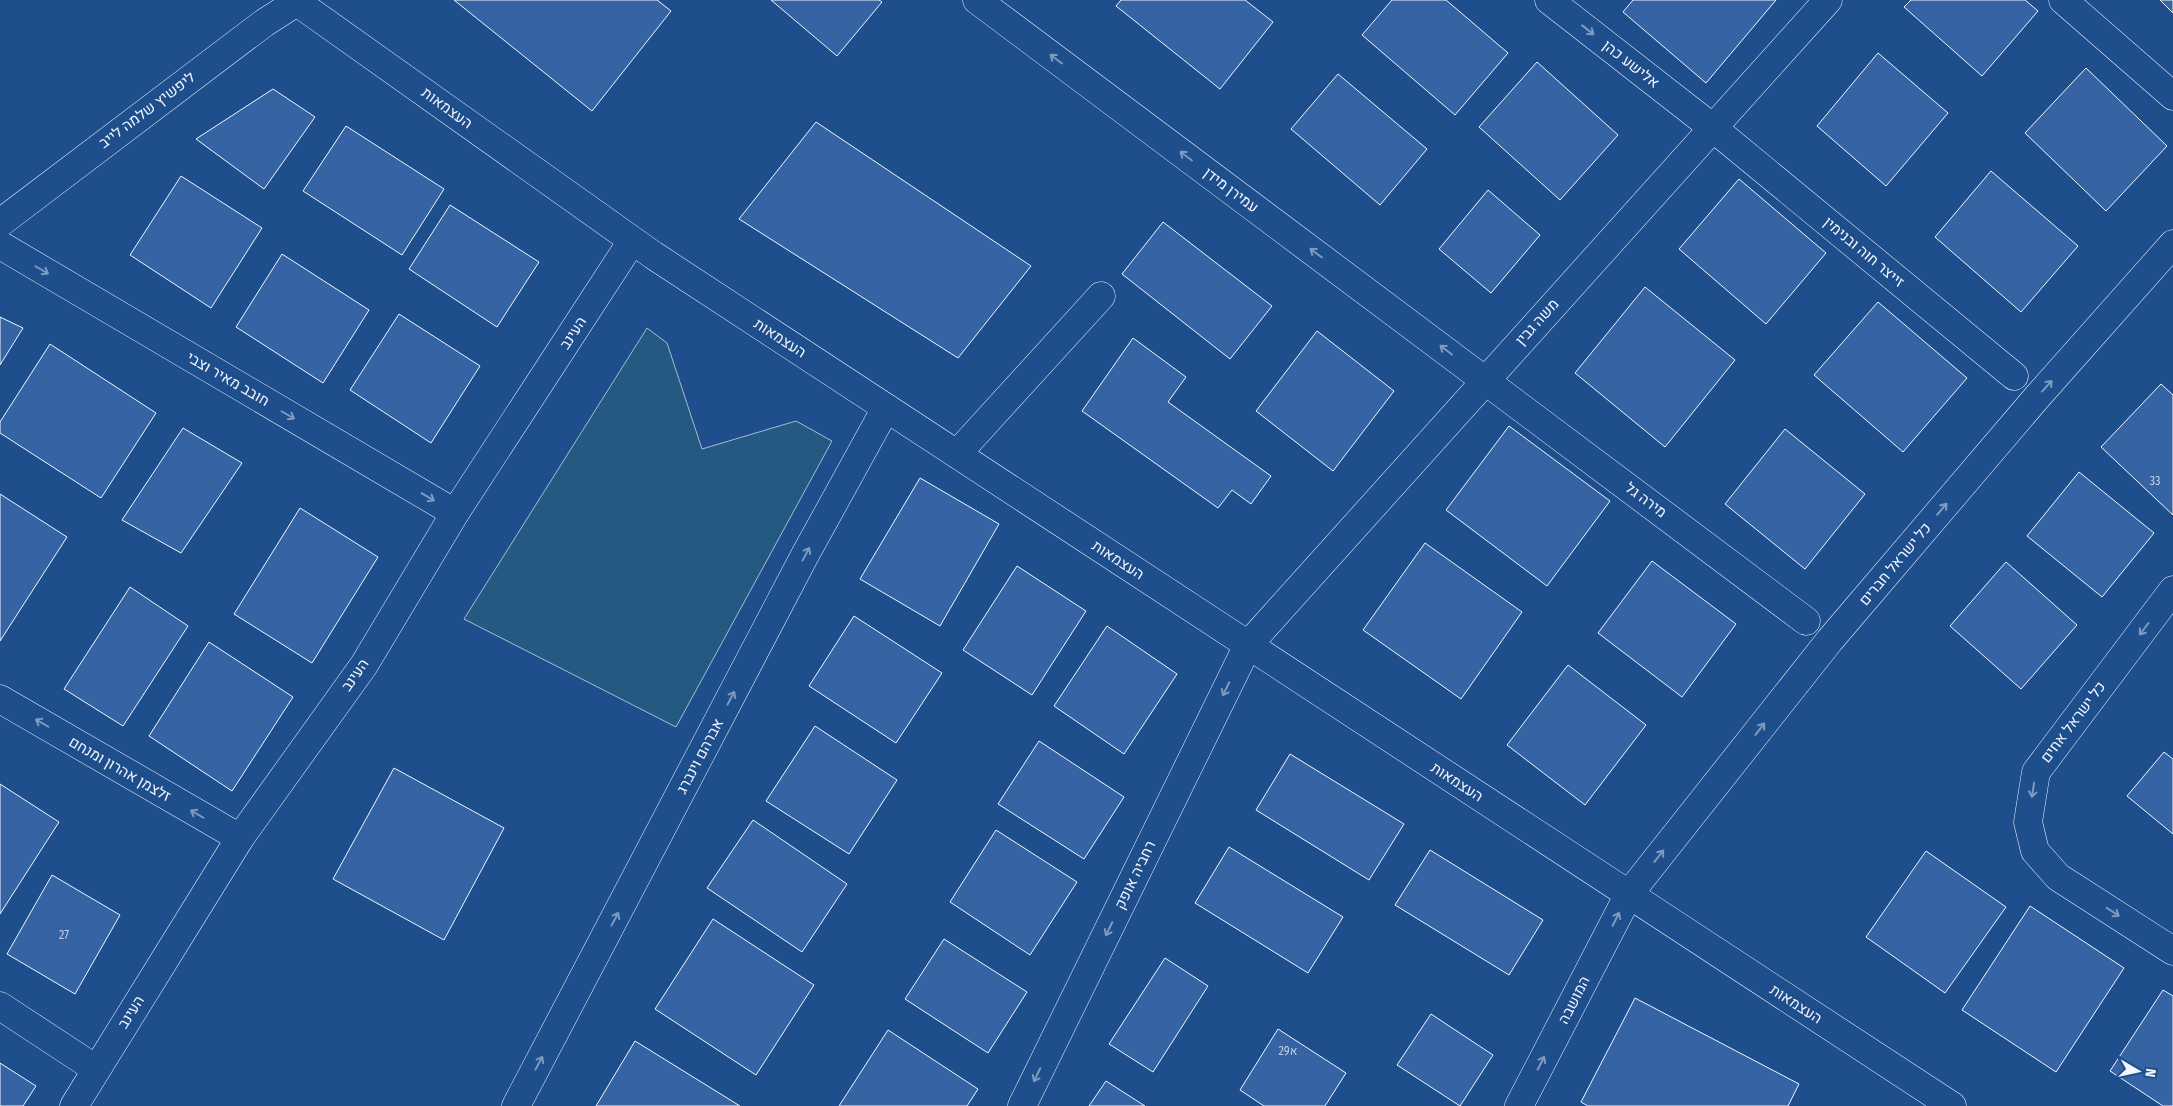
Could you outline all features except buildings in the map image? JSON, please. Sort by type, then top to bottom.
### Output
[{"type":"street","name":"עמירן מידן","points":[[977,0],[1485,380]]},
{"type":"street","name":"אלישע כהן","points":[[1550,0],[1713,128]]},
{"type":"street","name":"משה גבין","points":[[1248,645],[1828,0]]},
{"type":"street","points":[[2063,0],[2173,96]]},
{"type":"street","name":"ליפשיץ שלמה לייב","points":[[0,223],[264,22],[297,1]]},
{"type":"street","name":"העצמאות","points":[[297,1],[632,241],[1952,1106]]},
{"type":"street","name":"זייצר חוה ובנימין","points":[[1713,128],[2014,376]]},
{"type":"street","name":"העינב","points":[[74,1106],[240,838],[364,665],[455,513],[632,241]]},
{"type":"street","name":"כל ישראל חברים","points":[[1629,894],[1830,640],[2038,396],[2173,244]]},
{"type":"street","name":"חובב מאיר וצבי","points":[[0,245],[455,513]]},
{"type":"street","points":[[956,454],[1101,296]]},
{"type":"street","name":"מירה גל","points":[[1485,380],[1806,621]]},
{"type":"street","name":"אברהם וינברג","points":[[516,1106],[805,554],[886,408]]},
{"type":"street","name":"כל ישראל אחים","points":[[2173,590],[2036,772],[2028,822],[2035,851],[2058,877],[2173,951]]},
{"type":"street","name":"רחביה אופק","points":[[1022,1106],[1248,645]]},
{"type":"street","name":"זלצמן אהרון ומנחם","points":[[0,699],[240,838]]},
{"type":"street","name":"המושבה","points":[[1519,1106],[1629,894]]},
{"type":"street","points":[[0,1006],[96,1069]]},
{"type":"shaded area","points":[[647,328],[667,343],[702,449],[796,421],[832,441],[676,727],[464,619]]}]
